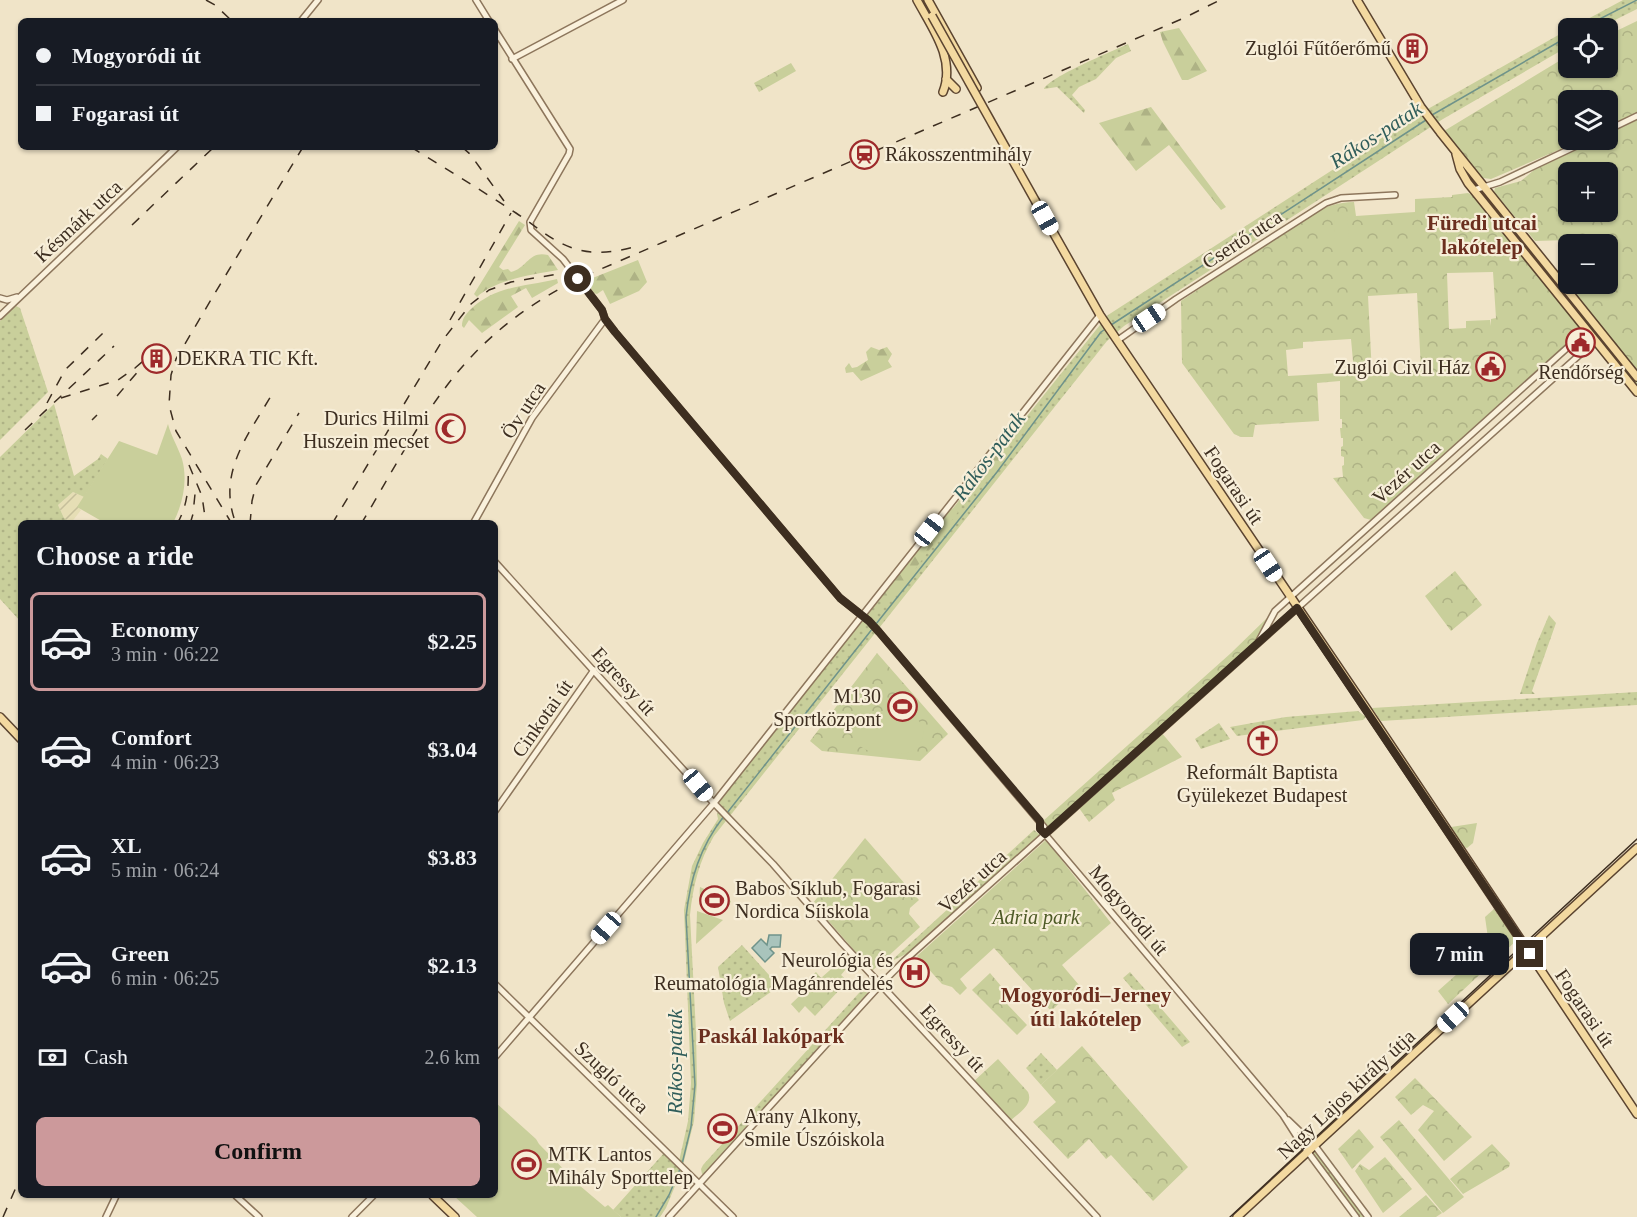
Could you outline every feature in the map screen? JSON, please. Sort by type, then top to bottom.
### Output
[{"type":"main road","points":[[917,0],[947,63],[943,92]]},
{"type":"main road","points":[[926,0],[977,88]]},
{"type":"main road","name":"Fogarasi út","points":[[926,0],[932,16],[980,103],[1100,315],[1637,1114]]},
{"type":"main road","points":[[1357,0],[1429,117],[1637,377]]},
{"type":"main road","points":[[946,79],[956,89]]},
{"type":"main road","points":[[1454,149],[1465,179],[1637,392]]},
{"type":"main road","points":[[0,717],[18,737]]},
{"type":"main road","name":"Nagy Lajos király útja","points":[[1237,1217],[1637,848]]},
{"type":"main road","points":[[435,1198],[455,1217]]},
{"type":"street","points":[[303,18],[318,0]]},
{"type":"street","points":[[476,0],[487,18]]},
{"type":"street","points":[[498,35],[512,59],[623,0]]},
{"type":"street","name":"Mogyoródi út","points":[[512,59],[570,152],[530,222],[531,230],[563,259],[602,310],[605,319],[840,598],[869,621],[1040,821],[1045,834],[1283,1115],[1315,1146],[1368,1217]]},
{"type":"street","points":[[1618,125],[1637,116]]},
{"type":"street","name":"Késmárk utca","points":[[0,316],[174,150]]},
{"type":"street","points":[[1474,190],[1485,188],[1567,150]]},
{"type":"street","name":"Csertő utca","points":[[1118,340],[1176,299],[1326,203],[1341,198],[1395,195]]},
{"type":"street","points":[[0,298],[11,299],[22,295]]},
{"type":"street","points":[[498,1054],[714,803],[1100,315]]},
{"type":"street","name":"Öv utca","points":[[475,520],[532,418],[605,319]]},
{"type":"street","points":[[1090,326],[1100,323],[1107,325]]},
{"type":"street","name":"Vezér utca","points":[[1257,645],[1275,611],[1587,330]]},
{"type":"street","name":"Vezér utca","points":[[669,1217],[881,984],[1595,341]]},
{"type":"street","name":"Egressy út","points":[[498,564],[714,803],[789,881],[1097,1217]]},
{"type":"street","points":[[1297,608],[1295,602],[1298,590]]},
{"type":"street","points":[[1266,626],[1267,629],[1272,630]]},
{"type":"street","name":"Cinkotai út","points":[[498,807],[594,670]]},
{"type":"street","name":"Szugló utca","points":[[498,987],[733,1217]]},
{"type":"street","name":"Mogyoródi út","points":[[1283,1115],[1356,1217]]},
{"type":"street","points":[[106,1217],[115,1198]]},
{"type":"street","points":[[238,1198],[259,1217]]},
{"type":"street","points":[[352,1217],[371,1198]]},
{"type":"shaded area","points":[[73,492],[84,497],[78,507],[81,510],[73,520],[64,518],[58,505]]},
{"type":"green space","points":[[1623,0],[1637,0],[1637,9],[1618,18],[1590,18]]},
{"type":"green space","points":[[1637,21],[1637,114],[1618,123],[1618,90],[1558,90],[1559,150],[1491,179],[1483,178],[1444,131],[1558,62],[1558,78],[1618,78],[1618,30]]},
{"type":"green space","points":[[1179,28],[1207,71],[1188,80],[1182,80],[1160,32]]},
{"type":"green space","points":[[1558,35],[1558,52],[1443,119],[1124,326],[1107,341],[714,836],[704,855],[698,874],[690,915],[696,1032],[697,1084],[694,1121],[682,1169],[660,1217],[621,1217],[613,1210],[664,1153],[678,1166],[688,1121],[691,1083],[684,910],[692,866],[718,819],[717,814],[722,806],[718,801],[1108,315],[1419,114]]},
{"type":"green space","points":[[1128,44],[1131,51],[1116,58],[1096,79],[1079,87],[1072,95],[1085,110],[1084,113],[1057,87],[1044,89],[1069,71]]},
{"type":"green space","points":[[791,63],[796,71],[759,92],[754,83]]},
{"type":"green space","points":[[1151,107],[1226,207],[1221,210],[1169,145],[1136,171],[1099,123]]},
{"type":"green space","points":[[1637,120],[1637,375],[1573,294],[1618,294],[1618,234],[1558,234],[1558,240],[1535,241],[1494,192],[1495,188],[1521,181],[1534,170],[1576,150],[1618,150],[1618,129]]},
{"type":"green space","points":[[1468,193],[1472,195],[1583,329],[1371,520],[1364,518],[1333,478],[1343,477],[1342,466],[1344,465],[1344,457],[1341,456],[1343,438],[1341,438],[1340,428],[1342,428],[1342,419],[1340,419],[1340,381],[1317,383],[1319,421],[1255,425],[1253,437],[1241,437],[1234,434],[1182,363],[1181,301],[1246,259],[1294,224],[1329,206],[1354,202],[1356,216],[1415,212],[1415,199],[1452,197],[1452,195]],"holes":[[[1493,272],[1496,318],[1491,319],[1491,326],[1490,320],[1466,321],[1466,328],[1449,329],[1447,273]],[[1417,293],[1421,370],[1372,374],[1368,296]],[[1351,339],[1354,372],[1288,376],[1286,350],[1303,348],[1303,342]]]},
{"type":"green space","points":[[1488,195],[1558,282],[1558,292],[1481,196]]},
{"type":"green space","points":[[1347,212],[1349,239],[1335,239],[1334,213]]},
{"type":"green space","points":[[519,221],[525,225],[499,267],[511,272],[532,257],[542,254],[548,255],[558,270],[504,282],[484,291],[477,297],[474,294]]},
{"type":"green space","points":[[638,260],[647,282],[639,291],[610,304],[603,290],[597,294],[594,293],[588,285],[590,279]]},
{"type":"green space","points":[[557,279],[558,283],[532,298],[526,288],[511,296],[518,307],[482,333],[469,320],[464,328],[462,326],[463,319],[468,312],[500,291]]},
{"type":"green space","points":[[1560,294],[1567,294],[1637,381],[1637,390]]},
{"type":"green space","points":[[16,306],[20,308],[48,392],[0,440],[0,321]]},
{"type":"green space","points":[[871,347],[879,350],[887,347],[892,354],[888,361],[892,367],[861,381],[853,372],[846,373],[845,368],[849,363],[852,368],[868,360],[866,352]]},
{"type":"green space","points":[[54,404],[74,476],[98,459],[101,454],[108,459],[84,497],[73,492],[58,505],[67,520],[18,520],[18,619],[0,599],[0,457]]},
{"type":"green space","points":[[168,424],[182,459],[185,475],[182,500],[174,520],[100,520],[77,507],[119,441],[157,455]]},
{"type":"green space","points":[[1000,444],[1008,452],[967,502],[960,496]]},
{"type":"green space","points":[[950,507],[958,512],[891,601],[877,600]]},
{"type":"green space","points":[[1455,571],[1482,605],[1451,631],[1425,596]]},
{"type":"green space","points":[[1549,615],[1556,623],[1532,691],[1535,694],[1520,694],[1537,643]]},
{"type":"green space","points":[[1267,618],[1253,645],[1048,828],[1043,821]]},
{"type":"green space","name":"M130 Sportközpont","points":[[877,653],[948,734],[920,761],[822,751],[810,741]]},
{"type":"green space","points":[[1637,692],[1637,705],[1381,721],[1372,708]]},
{"type":"green space","points":[[873,711],[899,712],[914,717],[923,728],[922,740],[918,746],[907,753],[900,754],[876,752],[863,748],[854,738],[855,726],[861,716]]},
{"type":"green space","points":[[1358,711],[1366,717],[1363,720],[1237,736],[1230,727],[1286,717]]},
{"type":"green space","points":[[1219,723],[1230,739],[1201,749],[1195,739]]},
{"type":"green space","points":[[1161,732],[1182,757],[1112,793],[1115,800],[1089,822],[1079,808]]},
{"type":"green space","points":[[1477,823],[1473,843],[1467,848],[1463,847],[1451,827]]},
{"type":"green space","points":[[1034,830],[1040,835],[914,950],[894,960],[879,972]]},
{"type":"green space","points":[[865,838],[919,900],[910,908],[909,914],[920,927],[872,971],[813,903]]},
{"type":"green space","name":"Adria park","points":[[1046,840],[1111,923],[1062,965],[1079,985],[1051,1011],[994,948],[960,979],[967,988],[960,995],[952,987],[942,984],[917,956]]},
{"type":"green space","name":"Babos Síklub, Fogarasi Nordica Síiskola","points":[[700,887],[731,901],[729,906],[721,904],[718,913],[709,910],[701,901]]},
{"type":"green space","points":[[1494,909],[1516,941],[1448,1004],[1438,991],[1476,957],[1473,952],[1488,938],[1485,917]]},
{"type":"green space","points":[[697,911],[723,920],[696,944]]},
{"type":"green space","points":[[742,945],[779,986],[730,1021],[724,1003],[718,967]]},
{"type":"green space","points":[[838,963],[846,969],[841,975],[851,984],[848,987],[844,985],[815,1016],[805,1006],[799,1013],[791,1004],[809,987],[804,982],[816,972],[821,978]]},
{"type":"green space","points":[[1130,972],[1190,1042],[1182,1047],[1123,978]]},
{"type":"green space","points":[[990,973],[1012,999],[1007,1004],[1027,1025],[1017,1035],[972,990]]},
{"type":"green space","points":[[868,983],[873,987],[702,1174],[703,1165]]},
{"type":"green space","points":[[1082,1046],[1188,1167],[1153,1201],[1111,1155],[1106,1159],[1089,1139],[1068,1159],[1033,1122],[1056,1102],[1041,1085]]},
{"type":"green space","points":[[1041,1053],[1057,1070],[1041,1085],[1026,1068]]},
{"type":"green space","points":[[998,1059],[1028,1092],[1029,1097],[1024,1109],[1009,1122],[973,1082]]},
{"type":"green space","points":[[1415,1078],[1472,1137],[1444,1161],[1418,1130],[1434,1111],[1423,1105],[1411,1115],[1395,1097]]},
{"type":"green space","name":"MTK Lantos Mihály Sporttelep","points":[[498,1105],[536,1139],[579,1185],[621,1217],[477,1217],[456,1198],[498,1198]]},
{"type":"green space","points":[[1283,1115],[1307,1137],[1368,1217],[1356,1217]]},
{"type":"green space","points":[[1399,1120],[1464,1197],[1443,1213],[1380,1137]]},
{"type":"green space","points":[[1359,1129],[1374,1147],[1352,1169],[1338,1149]]},
{"type":"green space","points":[[1492,1144],[1510,1163],[1509,1167],[1463,1194],[1450,1179]]},
{"type":"green space","points":[[1385,1157],[1412,1189],[1383,1213],[1355,1171],[1360,1164],[1369,1170]]},
{"type":"green space","points":[[1426,1195],[1442,1213],[1436,1217],[1399,1217]]},
{"type":"water","points":[[769,935],[781,935],[780,947],[770,949],[774,953],[765,962],[752,948],[761,939],[767,945]]},
{"type":"waterway","name":"Rákos-patak","points":[[1602,18],[1637,0]]},
{"type":"waterway","name":"Rákos-patak","points":[[1432,115],[1558,42]]},
{"type":"waterway","name":"Rákos-patak","points":[[1111,325],[1426,120]]},
{"type":"waterway","name":"Rákos-patak","points":[[876,624],[997,472],[1101,332],[1107,328]]},
{"type":"waterway","name":"Rákos-patak","points":[[727,813],[873,628]]},
{"type":"waterway","name":"Rákos-patak","points":[[682,1164],[691,1127],[695,1085],[686,917],[697,864],[708,840],[724,816]]},
{"type":"waterway","name":"Rákos-patak","points":[[656,1217],[680,1169]]},
{"type":"tram line","points":[[1230,1217],[1637,839]]},
{"type":"railway","points":[[206,0],[229,18]]},
{"type":"railway","points":[[363,520],[412,437],[456,374],[498,331],[540,300],[587,275],[1184,18],[1220,0]]},
{"type":"railway","points":[[132,225],[211,150]]},
{"type":"railway","points":[[230,520],[176,431],[169,405],[171,375],[176,359],[301,150]]},
{"type":"railway","points":[[416,150],[503,204],[553,239],[569,247],[601,252],[638,246]]},
{"type":"railway","points":[[465,150],[504,201]]},
{"type":"railway","points":[[450,320],[511,213]]},
{"type":"railway","points":[[334,520],[442,341],[471,304],[489,290],[511,282],[587,269]]},
{"type":"railway","points":[[47,403],[65,370],[103,333]]},
{"type":"railway","points":[[25,430],[114,346]]},
{"type":"railway","points":[[61,398],[118,380],[157,349]]},
{"type":"railway","points":[[117,396],[140,369]]},
{"type":"railway","points":[[234,518],[230,501],[233,469],[245,439],[271,396]]},
{"type":"railway","points":[[250,520],[256,485],[299,413]]},
{"type":"railway","points":[[92,420],[97,415]]},
{"type":"railway","points":[[189,465],[202,496],[205,520]]},
{"type":"railway","points":[[179,520],[187,497],[188,469]]},
{"type":"railway","points":[[191,520],[195,494]]},
{"type":"railway","points":[[3,1217],[18,1183]]},
{"type":"place","name":"Zuglói Fűtőerőmű","points":[[1412,48]]},
{"type":"place","name":"Rákosszentmihály","points":[[864,154]]},
{"type":"place","name":"Rendőrség","points":[[1581,342]]},
{"type":"place","name":"DEKRA TIC Kft.","points":[[156,358]]},
{"type":"place","name":"Zuglói Civil Ház","points":[[1491,367]]},
{"type":"place","name":"Durics Hilmi Huszein mecset","points":[[450,429]]},
{"type":"place","name":"M130 Sportközpont","points":[[902,707]]},
{"type":"place","name":"Reformált Baptista Gyülekezet Budapest","points":[[1262,741]]},
{"type":"place","name":"Babos Síklub, Fogarasi Nordica Síiskola","points":[[714,900]]},
{"type":"place","name":"Neurológia és Reumatológia Magánrendelés","points":[[914,972]]},
{"type":"place","name":"Arany Alkony, Smile Úszóiskola","points":[[723,1128]]},
{"type":"place","name":"MTK Lantos Mihály Sporttelep","points":[[527,1165]]},
{"type":"district","name":"Füredi utcai lakótelep","points":[[1482,235]]},
{"type":"district","name":"Mogyoródi–Jerney úti lakótelep","points":[[1086,1007]]},
{"type":"district","name":"Paskál lakópark","points":[[771,1036]]},
{"type":"route","points":[[578,279],[602,310],[605,319],[615,332],[840,598],[879,632],[1040,821],[1040,829],[1045,834],[1133,758],[1297,608],[1530,954]]}]
